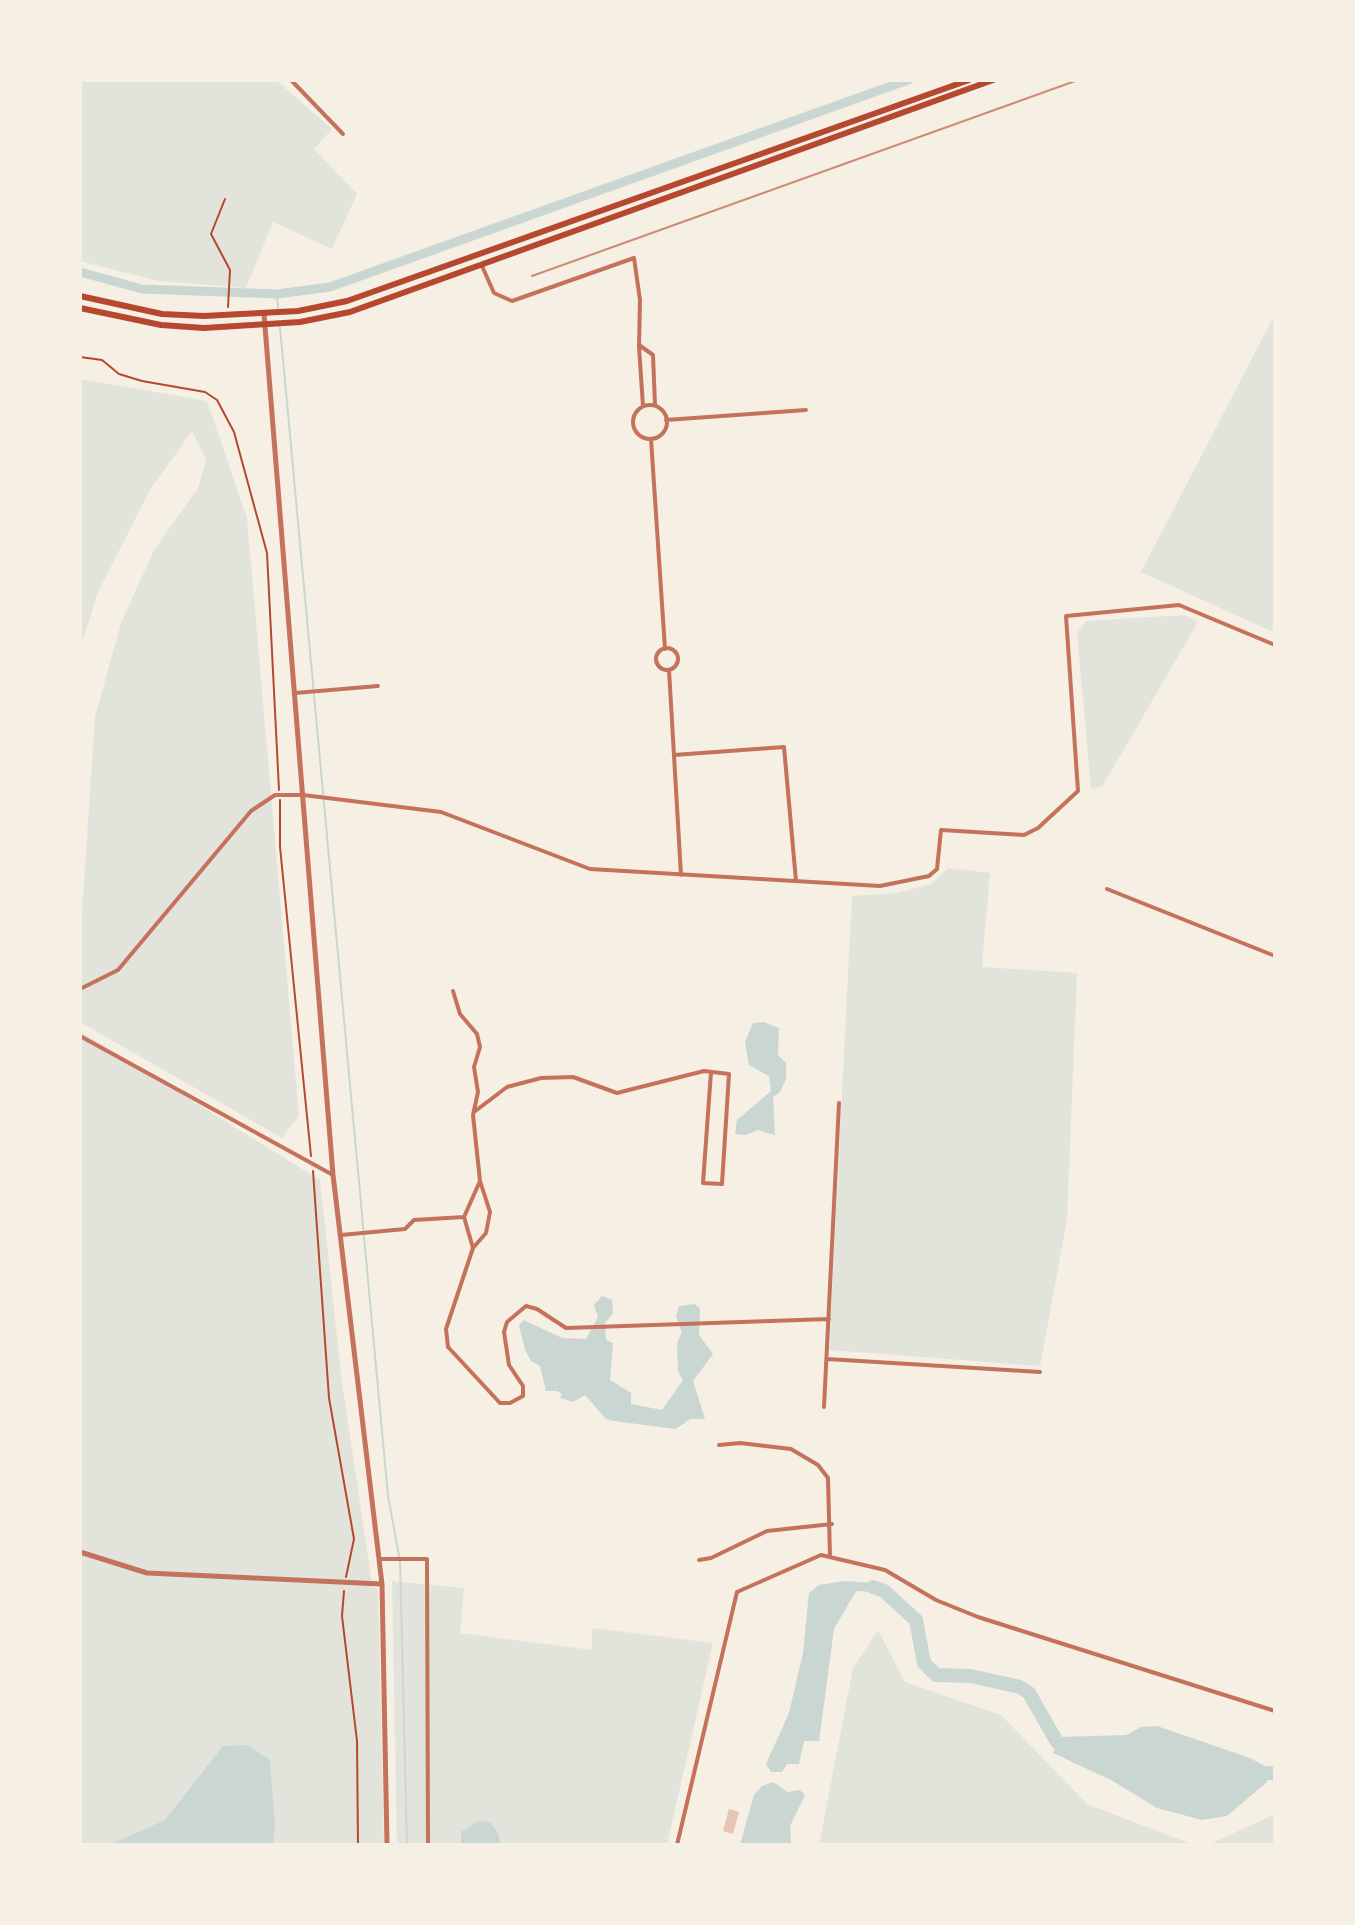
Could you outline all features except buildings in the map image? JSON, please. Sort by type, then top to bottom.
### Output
[{"type":"main road","points":[[80,296],[162,314],[228,316],[290,312],[380,291],[969,80]]},
{"type":"main road","points":[[80,308],[161,325],[265,325],[290,323],[384,302],[993,80]]},
{"type":"street","points":[[291,80],[343,134]]},
{"type":"street","points":[[482,266],[494,293],[512,301],[634,258],[640,300],[643,406]]},
{"type":"street","points":[[264,314],[333,1175],[382,1584],[387,1845]]},
{"type":"street","points":[[639,345],[653,355],[655,405]]},
{"type":"street","points":[[655,405],[664,412],[666,420],[662,434],[651,439],[641,437],[634,428],[633,417],[643,406],[655,405]]},
{"type":"street","points":[[666,420],[806,410]]},
{"type":"street","points":[[651,439],[665,649]]},
{"type":"street","points":[[80,989],[118,970],[251,811],[280,795],[303,795],[441,812],[590,869],[880,886],[929,876],[937,869],[941,830],[1024,835],[1078,791],[1066,616],[1179,605],[1275,645]]},
{"type":"street","points":[[665,649],[674,650],[678,656],[678,664],[669,670],[662,669],[656,661],[660,651],[665,649]]},
{"type":"street","points":[[669,670],[681,875]]},
{"type":"street","points":[[295,693],[378,686]]},
{"type":"street","points":[[674,755],[784,747],[796,881]]},
{"type":"street","points":[[1107,889],[1275,956]]},
{"type":"street","points":[[453,991],[460,1014],[477,1034],[480,1047],[474,1067],[478,1092],[474,1112],[480,1181],[490,1212],[486,1233],[473,1248],[446,1329],[448,1347],[500,1403],[510,1403],[523,1396],[523,1386],[509,1365],[504,1332],[507,1322],[526,1306],[537,1309],[566,1328],[829,1319]]},
{"type":"street","points":[[80,1036],[333,1175]]},
{"type":"street","points":[[474,1112],[507,1087],[541,1078],[573,1077],[617,1093],[711,1072],[729,1074],[722,1184],[703,1183],[711,1072]]},
{"type":"street","points":[[824,1407],[839,1103]]},
{"type":"street","points":[[473,1248],[464,1217],[480,1181]]},
{"type":"street","points":[[340,1235],[405,1229],[414,1220],[464,1217]]},
{"type":"street","points":[[827,1359],[1040,1372]]},
{"type":"street","points":[[719,1445],[764,1444],[805,1455],[828,1478],[832,1524],[830,1557]]},
{"type":"street","points":[[699,1560],[711,1558],[767,1531],[832,1524]]},
{"type":"street","points":[[80,1552],[147,1573],[382,1584]]},
{"type":"street","points":[[677,1845],[737,1592],[821,1555],[885,1570],[936,1600],[978,1617],[1275,1711]]},
{"type":"street","points":[[379,1559],[427,1559],[428,1845]]},
{"type":"path","points":[[225,199],[211,234],[230,270],[228,316]]},
{"type":"path","points":[[80,357],[102,360],[119,374],[205,392],[217,400],[234,432],[267,553],[280,847],[312,1163],[329,1398],[354,1539],[344,1582],[342,1616],[357,1741],[358,1845]]},
{"type":"shaded area","points":[[80,80],[276,80],[332,129],[314,149],[357,194],[332,249],[273,222],[246,288],[159,281],[80,261]]},
{"type":"shaded area","points":[[1275,314],[1275,633],[1141,572]]},
{"type":"shaded area","points":[[80,379],[207,401],[247,518],[299,1116],[282,1138],[80,1022],[80,943],[95,717],[121,623],[154,550],[198,488],[206,460],[192,431],[150,490],[98,592],[80,649]]},
{"type":"shaded area","points":[[1184,615],[1198,622],[1102,787],[1091,789],[1077,633],[1086,621]]},
{"type":"shaded area","points":[[949,868],[990,873],[982,967],[1077,973],[1067,1220],[1040,1366],[829,1350],[852,896],[897,893],[931,884]]},
{"type":"shaded area","points":[[763,1022],[779,1028],[778,1055],[786,1063],[786,1079],[780,1092],[773,1097],[775,1135],[758,1130],[746,1135],[735,1134],[737,1120],[771,1091],[769,1076],[749,1065],[745,1042],[753,1023]]},
{"type":"shaded area","points":[[80,1031],[320,1180],[342,1382],[372,1584],[378,1590],[384,1845],[80,1845]]},
{"type":"shaded area","points":[[602,1296],[612,1300],[613,1313],[605,1323],[606,1340],[613,1343],[610,1380],[631,1393],[631,1404],[662,1410],[683,1380],[678,1371],[677,1343],[682,1332],[676,1317],[679,1306],[695,1304],[700,1309],[699,1335],[713,1354],[693,1381],[705,1419],[690,1419],[676,1429],[614,1421],[606,1419],[585,1395],[573,1402],[560,1398],[562,1394],[557,1391],[546,1391],[540,1366],[531,1361],[525,1350],[519,1325],[524,1320],[562,1338],[586,1339],[598,1317],[594,1305]]},
{"type":"shaded area","points":[[392,1581],[464,1588],[460,1633],[592,1650],[592,1628],[713,1643],[667,1845],[397,1845]]},
{"type":"shaded area","points":[[844,1581],[873,1583],[872,1592],[856,1591],[834,1629],[819,1741],[804,1741],[799,1764],[787,1764],[782,1772],[771,1772],[766,1764],[789,1713],[803,1653],[809,1593],[819,1585]]},
{"type":"shaded area","points":[[878,1630],[905,1682],[1001,1715],[1087,1804],[1194,1845],[819,1845],[853,1668]]},
{"type":"shaded area","points":[[1157,1726],[1250,1758],[1270,1769],[1267,1782],[1227,1816],[1202,1820],[1157,1808],[1111,1780],[1053,1753],[1059,1737],[1126,1735],[1141,1727]]},
{"type":"shaded area","points":[[247,1745],[270,1760],[275,1827],[273,1845],[109,1845],[165,1820],[223,1746]]},
{"type":"shaded area","points":[[773,1782],[788,1792],[800,1790],[805,1795],[790,1826],[791,1845],[740,1845],[754,1795],[762,1786]]},
{"type":"shaded area","points":[[1275,1814],[1275,1845],[1208,1845]]},
{"type":"shaded area","points":[[478,1821],[490,1822],[499,1835],[500,1845],[461,1845],[461,1832]]},
{"type":"waterway","points":[[80,272],[142,289],[277,294],[330,287],[908,80]]},
{"type":"waterway","points":[[277,294],[278,308]]},
{"type":"waterway","points":[[280,327],[388,1496],[400,1561],[407,1845]]},
{"type":"waterway","points":[[873,1587],[884,1591],[916,1620],[924,1663],[936,1675],[971,1676],[1020,1687],[1029,1693],[1057,1742]]},
{"type":"waterway","points":[[1269,1773],[1275,1773]]},
{"type":"tram line","points":[[532,276],[1078,80]]}]
